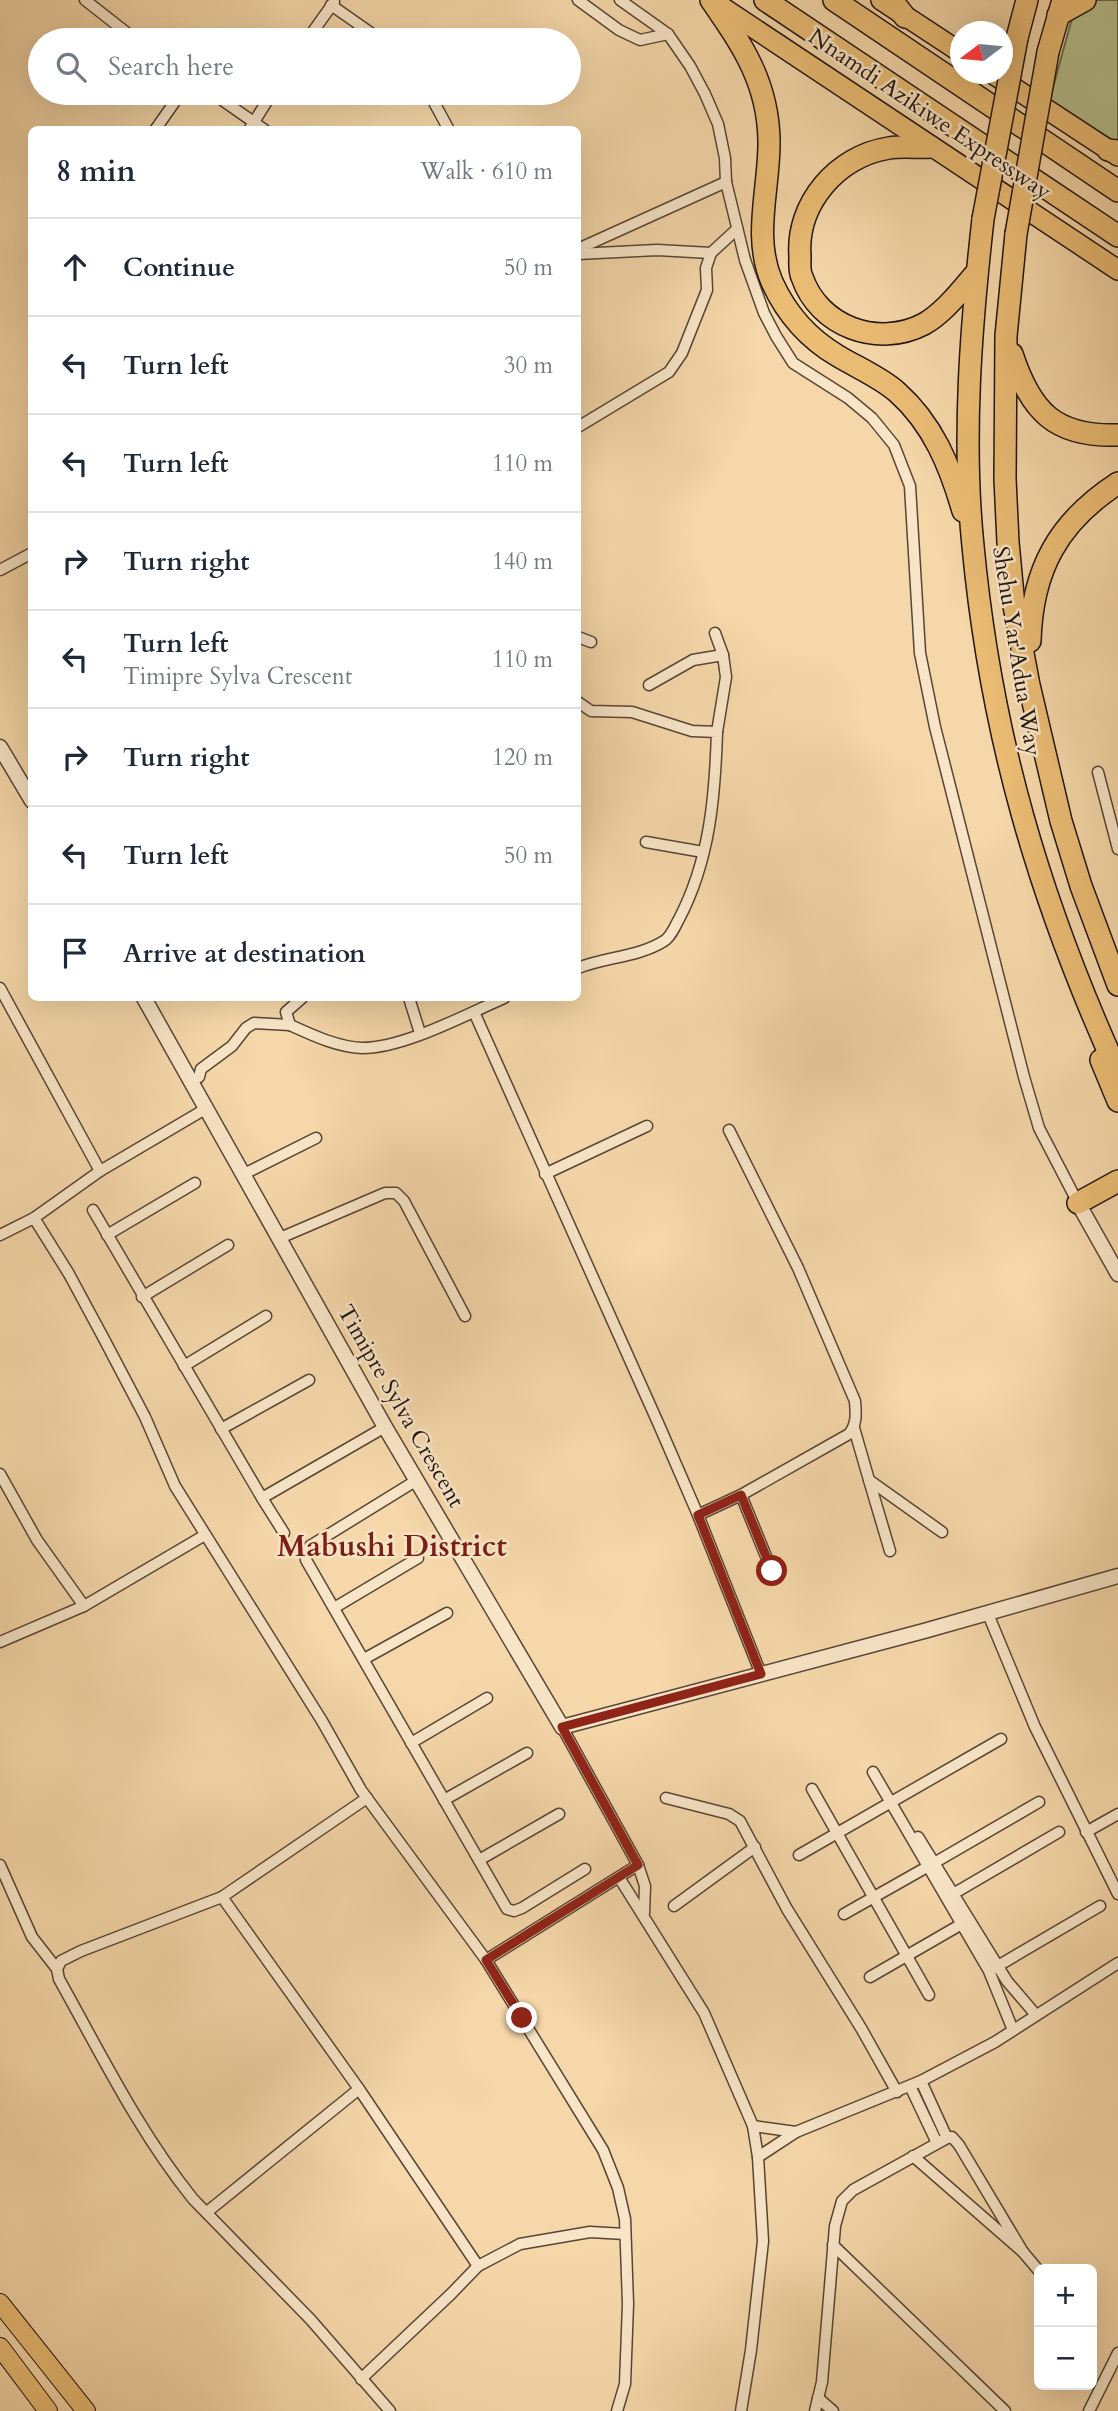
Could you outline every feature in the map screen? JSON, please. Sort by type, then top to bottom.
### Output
[{"type":"highway","name":"Nnamdi Azikiwe Expressway","points":[[712,0],[1118,270]]},
{"type":"highway","points":[[712,0],[744,48],[766,103],[769,141],[762,212],[764,253],[771,280],[784,305],[807,334],[897,392],[923,421],[937,440],[953,475],[973,544]]},
{"type":"highway","name":"Nnamdi Azikiwe Expressway","points":[[765,0],[1118,236]]},
{"type":"highway","name":"Nnamdi Azikiwe Expressway","points":[[834,0],[1118,191]]},
{"type":"highway","points":[[881,0],[899,8],[950,44]]},
{"type":"highway","name":"Shehu Yar'Adua Way","points":[[1027,0],[1017,38],[983,219],[977,272],[970,406],[973,544],[988,664],[1009,767],[1045,893],[1091,1013],[1118,1073]]},
{"type":"highway","points":[[1060,8],[1085,0]]},
{"type":"highway","name":"Shehu Yar'Adua Way","points":[[1060,8],[1048,52],[1016,234],[1006,336],[1005,479],[1008,542],[1014,606],[1028,685],[1061,821],[1081,886],[1118,985]]},
{"type":"highway","points":[[1009,84],[1115,152]]},
{"type":"highway","points":[[932,148],[889,148],[864,156],[843,167],[819,190],[802,220],[799,247],[801,276],[817,304],[837,322],[861,332],[884,335],[907,331],[926,323],[944,309],[977,272]]},
{"type":"highway","points":[[1006,336],[1022,383],[1048,419],[1071,431],[1094,436],[1118,435]]},
{"type":"highway","points":[[1028,685],[1031,612],[1046,560],[1074,518],[1118,483]]},
{"type":"highway","points":[[1091,1013],[1101,1063],[1118,1101]]},
{"type":"highway","points":[[1080,1208],[1118,1181]]},
{"type":"highway","points":[[1080,1208],[1118,1191]]},
{"type":"main road","points":[[0,2302],[86,2411]]},
{"type":"main road","points":[[0,2347],[48,2411]]},
{"type":"street","points":[[85,0],[121,28]]},
{"type":"street","points":[[578,0],[619,30],[640,40],[667,34]]},
{"type":"street","points":[[620,0],[667,34],[690,66],[718,124],[726,182],[745,260],[764,313],[793,363],[848,398],[872,418],[894,445],[910,486],[920,653],[935,727],[1024,1077],[1039,1128],[1118,1274]]},
{"type":"street","points":[[315,28],[333,3],[365,28]]},
{"type":"street","points":[[158,126],[173,105]]},
{"type":"street","points":[[226,105],[251,126],[264,105]]},
{"type":"street","points":[[435,105],[447,126]]},
{"type":"street","points":[[581,247],[726,182]]},
{"type":"street","points":[[581,424],[669,372],[682,353],[707,290],[706,268],[711,253],[737,229]]},
{"type":"street","points":[[581,254],[657,250],[711,253]]},
{"type":"street","points":[[0,570],[28,555]]},
{"type":"street","points":[[581,967],[594,961],[649,949],[668,939],[696,879],[712,821],[717,732],[726,677],[723,655],[715,633]]},
{"type":"street","points":[[581,638],[591,642]]},
{"type":"street","points":[[649,685],[693,660],[723,655]]},
{"type":"street","points":[[581,704],[591,711],[632,712],[692,731],[717,732]]},
{"type":"street","points":[[0,747],[28,795]]},
{"type":"street","points":[[1098,772],[1118,849]]},
{"type":"street","points":[[646,842],[703,852]]},
{"type":"street","points":[[2,995],[100,1171]]},
{"type":"street","name":"Timipre Sylva Crescent","points":[[146,1001],[385,1427],[562,1727],[638,1865],[645,1886],[644,1914]]},
{"type":"street","points":[[290,1024],[286,1012],[299,1001]]},
{"type":"street","points":[[410,1001],[420,1033]]},
{"type":"street","points":[[192,1081],[199,1077],[201,1069],[232,1046],[246,1028],[254,1023],[290,1024],[324,1039],[360,1048],[382,1047],[496,1001]]},
{"type":"street","points":[[474,1012],[698,1515],[761,1674]]},
{"type":"street","points":[[0,1235],[34,1219],[100,1171],[207,1108]]},
{"type":"street","points":[[545,1174],[648,1126]]},
{"type":"street","points":[[729,1129],[798,1268],[855,1401],[854,1428],[890,1550]]},
{"type":"street","points":[[244,1174],[316,1138]]},
{"type":"street","points":[[107,1235],[195,1183]]},
{"type":"street","points":[[280,1238],[384,1194],[396,1193],[404,1201],[466,1317]]},
{"type":"street","points":[[93,1210],[142,1297],[284,1533]]},
{"type":"street","points":[[34,1219],[69,1274],[104,1339],[145,1417],[175,1486],[367,1798],[486,1960],[603,2150],[618,2188],[625,2219],[628,2305],[625,2384],[617,2411]]},
{"type":"street","points":[[142,1297],[228,1245]]},
{"type":"street","points":[[184,1366],[266,1316]]},
{"type":"street","points":[[221,1429],[309,1380]]},
{"type":"street","points":[[262,1498],[385,1427]]},
{"type":"street","points":[[698,1515],[741,1495],[849,1434],[854,1428]]},
{"type":"street","points":[[0,1474],[37,1540],[84,1606]]},
{"type":"street","points":[[417,1480],[310,1546],[306,1552],[306,1560],[507,1909],[514,1911],[585,1869]]},
{"type":"street","points":[[869,1480],[942,1532]]},
{"type":"street","points":[[741,1495],[772,1571]]},
{"type":"street","points":[[0,1642],[84,1606],[205,1535]]},
{"type":"street","points":[[334,1608],[418,1558]]},
{"type":"street","points":[[562,1727],[988,1614],[1118,1576]]},
{"type":"street","points":[[364,1659],[447,1614]]},
{"type":"street","points":[[988,1614],[1035,1727],[1118,1894]]},
{"type":"street","points":[[411,1743],[486,1698]]},
{"type":"street","points":[[799,1855],[891,1798],[1001,1739]]},
{"type":"street","points":[[444,1800],[527,1754]]},
{"type":"street","points":[[873,1772],[930,1865],[960,1925],[993,1969],[1036,2015]]},
{"type":"street","points":[[812,1789],[929,1995]]},
{"type":"street","points":[[57,1969],[61,1961],[81,1951],[222,1897],[367,1798]]},
{"type":"street","points":[[666,1798],[729,1814],[740,1821],[787,1909],[861,2028],[897,2092]]},
{"type":"street","points":[[844,1914],[1040,1802]]},
{"type":"street","points":[[479,1860],[559,1814]]},
{"type":"street","points":[[1086,1832],[1118,1814]]},
{"type":"street","points":[[953,1894],[1059,1832]]},
{"type":"street","points":[[674,1906],[755,1847]]},
{"type":"street","points":[[0,1865],[32,1937],[57,1969],[59,1979],[149,2138],[179,2182],[310,2319],[390,2411]]},
{"type":"street","points":[[486,1960],[620,1879],[638,1865]]},
{"type":"street","points":[[930,1865],[953,1894],[993,1969],[1013,2031]]},
{"type":"street","name":"Timipre Sylva Crescent","points":[[620,1879],[704,2013],[753,2126],[758,2157],[763,2241],[741,2411]]},
{"type":"street","points":[[222,1897],[359,2089],[478,2266]]},
{"type":"street","points":[[993,1969],[1100,1906]]},
{"type":"street","points":[[870,1977],[960,1925]]},
{"type":"street","points":[[758,2157],[796,2132],[921,2081],[1013,2031],[1118,1963]]},
{"type":"street","points":[[921,2081],[942,2140]]},
{"type":"street","points":[[910,2086],[942,2140]]},
{"type":"street","points":[[207,2212],[359,2089]]},
{"type":"street","points":[[753,2126],[796,2132]]},
{"type":"street","points":[[815,2411],[822,2382],[835,2226],[842,2201],[853,2190],[942,2140],[956,2140],[1023,2252]]},
{"type":"street","points":[[913,2156],[1023,2252],[1034,2265]]},
{"type":"street","points":[[361,2379],[478,2266],[520,2244],[590,2232],[625,2234]]},
{"type":"street","points":[[833,2245],[1005,2411]]},
{"type":"street","points":[[1089,2411],[1118,2353]]},
{"type":"street","points":[[818,2398],[833,2411]]},
{"type":"green space","points":[[1077,0],[1118,0],[1118,144],[1049,102]]},
{"type":"district","name":"Mabushi District","points":[[392,1546]]},
{"type":"route","points":[[522,2018],[486,1960],[620,1879],[638,1865],[562,1727],[761,1674],[698,1515],[741,1495],[772,1571]]}]
